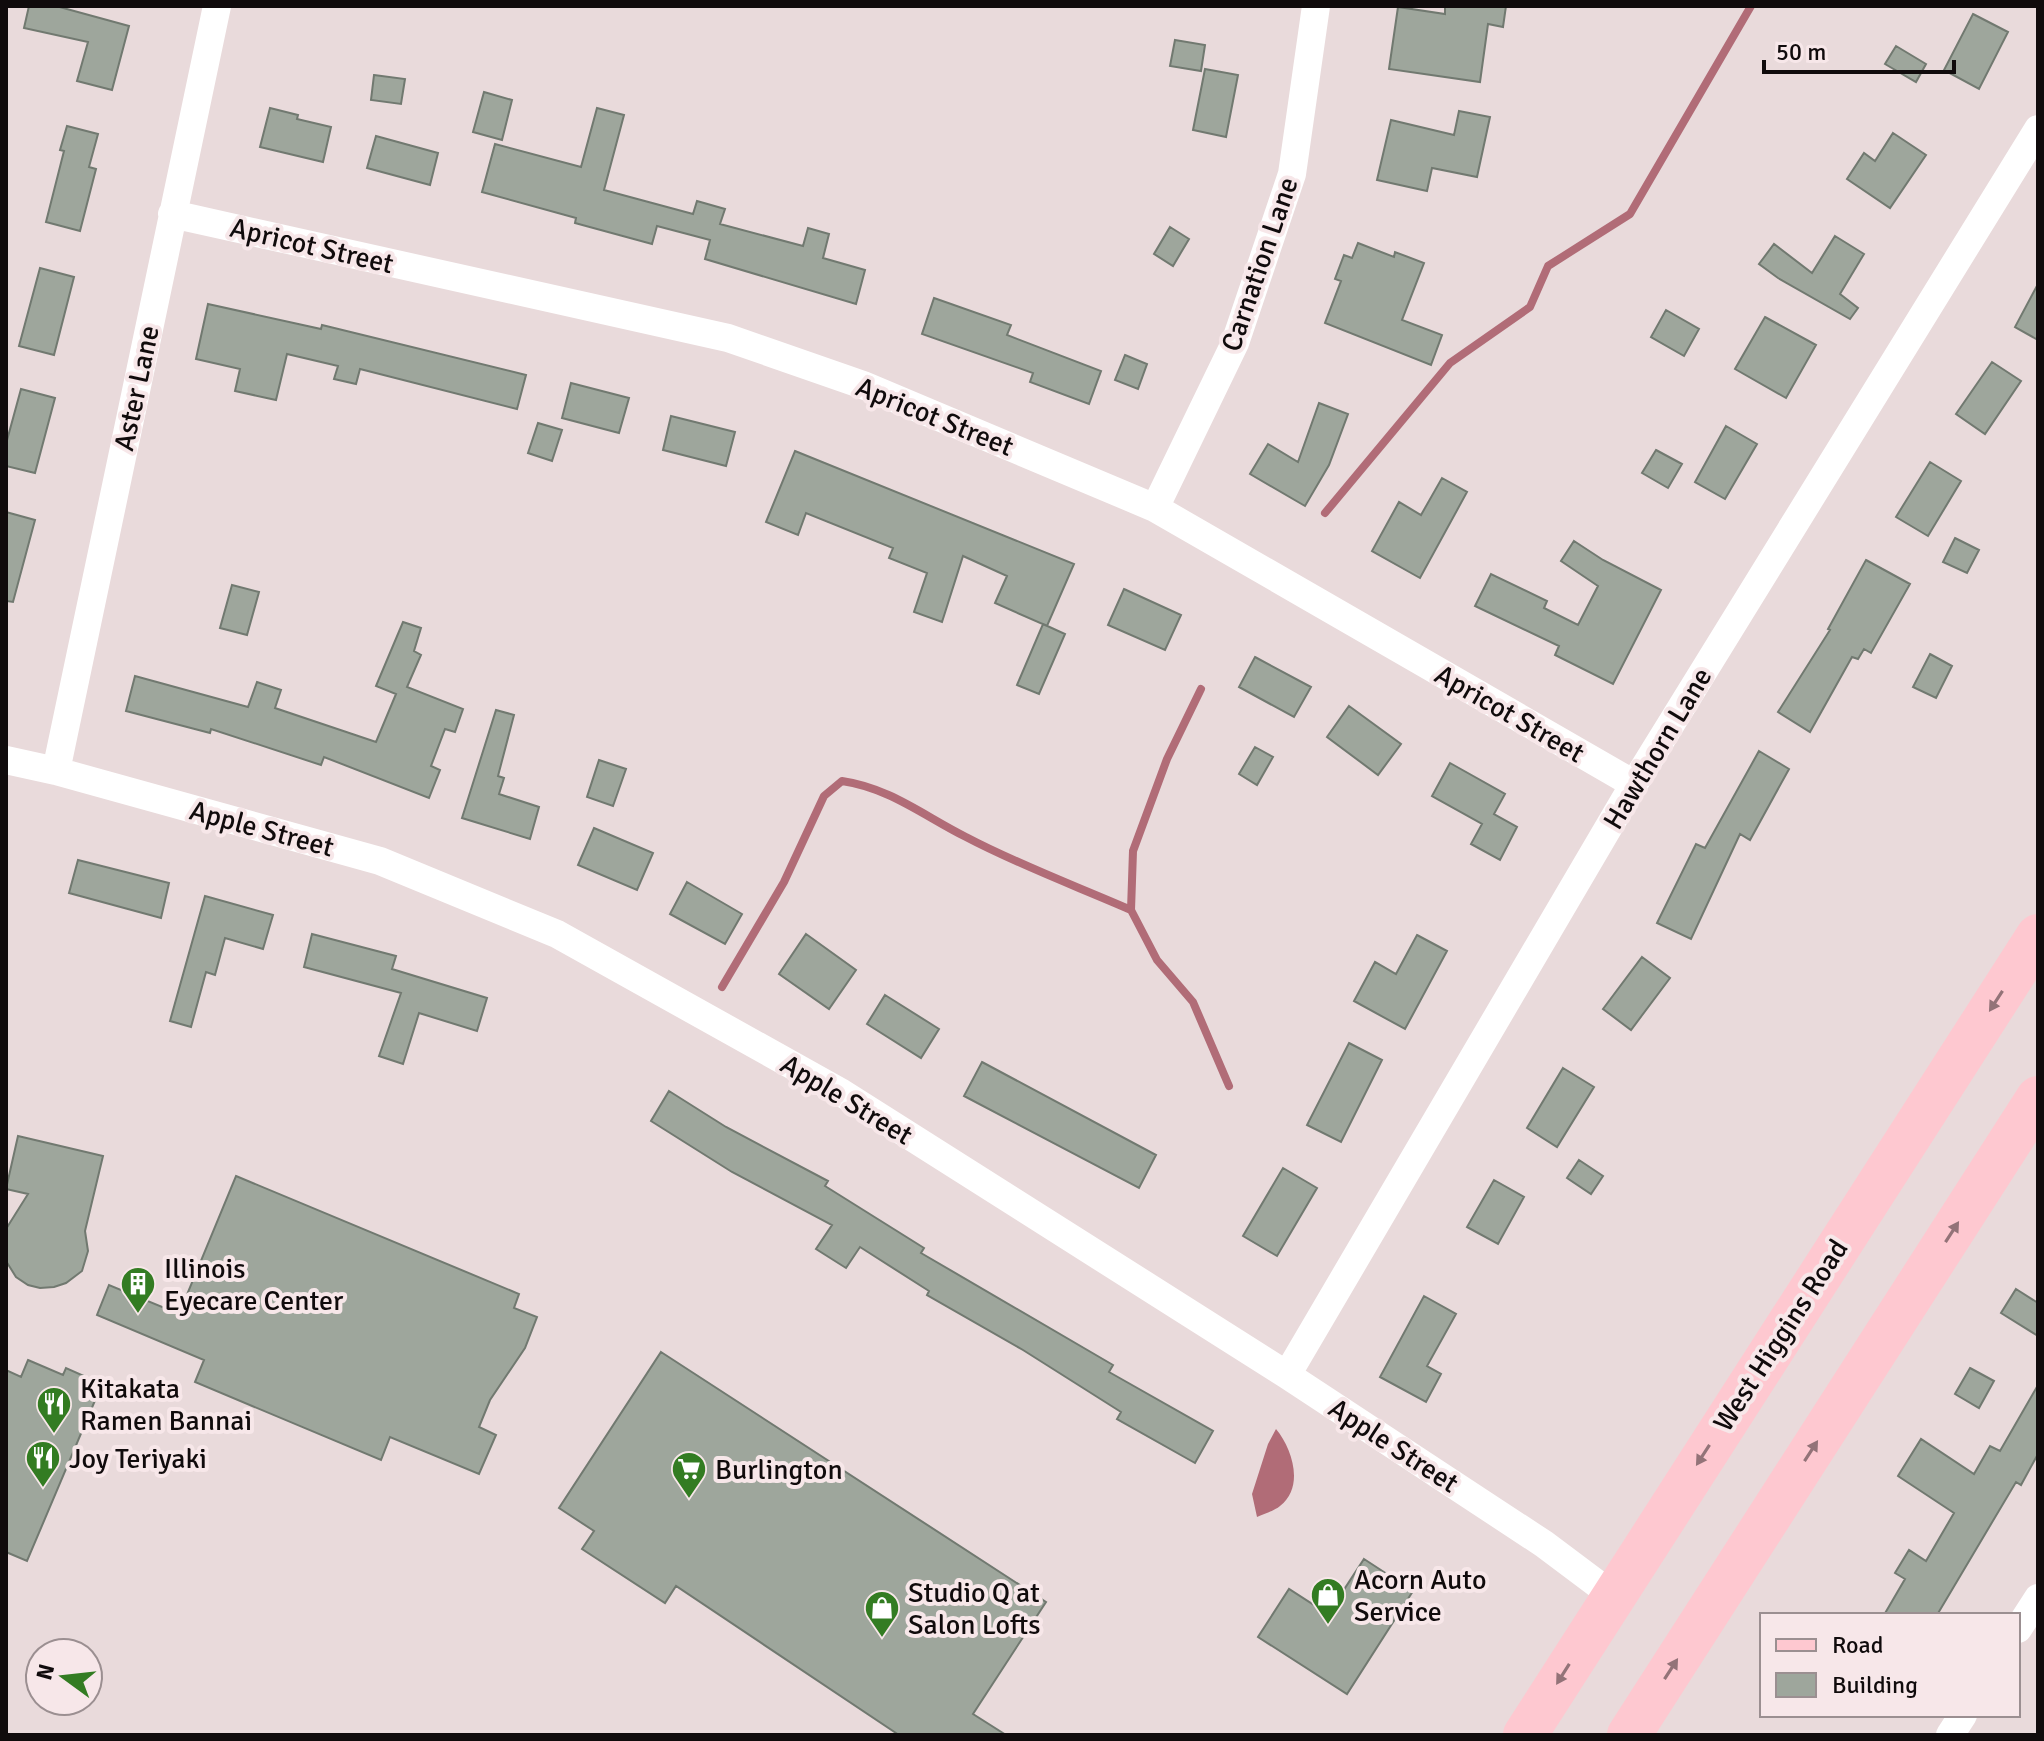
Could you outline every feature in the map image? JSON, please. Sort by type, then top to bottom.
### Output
[{"type":"main road","name":"West Higgins Road","points":[[1525,1735],[1612,1595],[2038,936]]},
{"type":"main road","points":[[1629,1735],[2038,1098]]},
{"type":"street","name":"Aster Lane","points":[[56,771],[217,6]]},
{"type":"street","name":"Carnation Lane","points":[[1155,508],[1235,343],[1292,174],[1316,6]]},
{"type":"street","name":"Hawthorn Lane","points":[[1287,1375],[1634,784],[2038,129]]},
{"type":"street","name":"Apricot Street","points":[[172,214],[728,338],[863,385],[1155,508],[1634,784]]},
{"type":"street","name":"Apple Street","points":[[6,760],[56,771],[380,861],[557,934],[842,1093],[1287,1375],[1544,1544],[1612,1595]]},
{"type":"street","points":[[2020,1626],[2038,1598]]},
{"type":"street","points":[[1950,1735],[1962,1717]]},
{"type":"shaded area","points":[[1276,1429],[1291,1457],[1292,1489],[1280,1506],[1257,1517],[1252,1494]]},
{"type":"building","points":[[29,6],[56,6],[129,26],[112,90],[77,81],[88,42],[24,28]]},
{"type":"building","points":[[1445,6],[1506,6],[1503,27],[1488,24],[1480,82],[1389,69],[1398,7],[1445,14]]},
{"type":"building","points":[[1973,14],[2008,32],[1979,89],[1944,70]]},
{"type":"building","points":[[1175,40],[1205,45],[1201,71],[1170,66]]},
{"type":"building","points":[[1896,46],[1926,64],[1916,82],[1885,64]]},
{"type":"building","points":[[1205,69],[1238,75],[1226,137],[1193,130]]},
{"type":"building","points":[[374,75],[405,79],[401,104],[371,100]]},
{"type":"building","points":[[484,92],[512,100],[502,140],[473,132]]},
{"type":"building","points":[[270,108],[298,115],[297,119],[331,127],[323,162],[260,147]]},
{"type":"building","points":[[597,108],[624,115],[604,190],[693,214],[697,201],[725,209],[720,224],[803,246],[808,228],[829,234],[823,258],[865,270],[856,304],[705,259],[710,240],[657,226],[652,244],[575,223],[576,218],[482,192],[495,144],[581,167]]},
{"type":"building","points":[[1459,111],[1490,117],[1477,177],[1432,168],[1427,191],[1377,180],[1391,120],[1454,135]]},
{"type":"building","points":[[67,126],[98,134],[89,167],[96,169],[80,231],[46,222],[64,151],[60,150]]},
{"type":"building","points":[[1893,133],[1926,155],[1890,208],[1847,179],[1864,153],[1875,161]]},
{"type":"building","points":[[376,136],[438,153],[430,185],[367,168]]},
{"type":"building","points":[[1170,227],[1189,239],[1173,266],[1154,254]]},
{"type":"building","points":[[1835,236],[1864,254],[1840,294],[1858,308],[1850,319],[1759,264],[1774,244],[1812,273]]},
{"type":"building","points":[[1358,243],[1394,257],[1395,252],[1424,263],[1402,320],[1442,335],[1431,365],[1325,323],[1341,281],[1335,279],[1344,255],[1352,258]]},
{"type":"building","points":[[40,268],[74,277],[54,355],[19,346]]},
{"type":"building","points":[[2038,284],[2038,340],[2015,327]]},
{"type":"building","points":[[934,298],[1011,325],[1007,335],[1101,371],[1089,404],[1030,382],[1033,373],[922,334]]},
{"type":"building","points":[[208,304],[321,329],[322,325],[526,375],[517,409],[360,369],[356,384],[334,379],[338,366],[287,354],[276,400],[235,391],[240,369],[196,359]]},
{"type":"building","points":[[1666,310],[1699,329],[1684,356],[1651,337]]},
{"type":"building","points":[[1765,317],[1816,345],[1786,398],[1735,369]]},
{"type":"building","points":[[1125,355],[1147,364],[1138,389],[1115,380]]},
{"type":"building","points":[[1992,362],[2021,381],[1985,434],[1956,414]]},
{"type":"building","points":[[571,383],[629,398],[619,433],[562,418]]},
{"type":"building","points":[[21,389],[55,398],[35,473],[6,466],[6,444]]},
{"type":"building","points":[[1319,403],[1348,414],[1329,465],[1305,506],[1250,474],[1268,444],[1298,462]]},
{"type":"building","points":[[671,416],[735,432],[726,466],[663,450]]},
{"type":"building","points":[[538,423],[562,430],[552,461],[528,453]]},
{"type":"building","points":[[1726,426],[1757,444],[1725,499],[1695,482]]},
{"type":"building","points":[[1656,450],[1682,464],[1668,488],[1642,473]]},
{"type":"building","points":[[795,451],[1074,564],[1047,626],[995,603],[1007,576],[963,556],[942,622],[914,612],[927,573],[889,558],[893,548],[806,513],[798,535],[766,522]]},
{"type":"building","points":[[1930,462],[1961,481],[1928,536],[1896,517]]},
{"type":"building","points":[[1442,478],[1467,492],[1420,578],[1372,551],[1399,502],[1421,515]]},
{"type":"building","points":[[6,512],[35,520],[13,602],[6,601]]},
{"type":"building","points":[[1955,538],[1979,550],[1967,573],[1943,562]]},
{"type":"building","points":[[1574,541],[1661,590],[1613,684],[1555,655],[1559,646],[1475,606],[1491,574],[1547,601],[1544,608],[1578,625],[1598,586],[1561,561]]},
{"type":"building","points":[[1866,560],[1910,584],[1871,653],[1864,649],[1858,659],[1852,657],[1810,732],[1778,712],[1830,630]]},
{"type":"building","points":[[232,585],[259,592],[247,635],[220,628]]},
{"type":"building","points":[[1124,589],[1181,615],[1165,650],[1108,625]]},
{"type":"building","points":[[403,622],[421,628],[414,651],[421,655],[407,687],[463,709],[455,732],[445,729],[431,766],[440,770],[429,798],[324,757],[321,765],[211,729],[210,733],[126,711],[135,676],[248,707],[257,682],[281,690],[275,708],[376,742],[396,694],[376,686]]},
{"type":"building","points":[[1043,624],[1065,634],[1039,694],[1017,685]]},
{"type":"building","points":[[1930,654],[1952,666],[1936,698],[1913,687]]},
{"type":"building","points":[[1255,657],[1311,687],[1294,717],[1239,687]]},
{"type":"building","points":[[1349,706],[1401,744],[1378,775],[1327,737]]},
{"type":"building","points":[[496,710],[514,715],[498,776],[504,778],[499,794],[539,807],[530,839],[462,818]]},
{"type":"building","points":[[1255,747],[1273,757],[1257,785],[1239,774]]},
{"type":"building","points":[[1759,751],[1789,769],[1750,840],[1740,834],[1691,939],[1657,923],[1696,844],[1705,848]]},
{"type":"building","points":[[599,760],[626,769],[613,806],[587,797]]},
{"type":"building","points":[[1450,763],[1505,794],[1494,814],[1517,827],[1500,860],[1471,844],[1482,824],[1432,796]]},
{"type":"building","points":[[594,828],[653,853],[637,890],[578,865]]},
{"type":"building","points":[[78,860],[169,883],[161,918],[69,893]]},
{"type":"building","points":[[687,882],[742,914],[725,944],[670,914]]},
{"type":"building","points":[[205,896],[273,915],[263,949],[225,938],[215,975],[206,972],[191,1027],[170,1021]]},
{"type":"building","points":[[312,934],[396,956],[392,969],[487,998],[477,1031],[419,1013],[403,1064],[379,1056],[401,993],[304,967]]},
{"type":"building","points":[[806,934],[856,970],[829,1009],[779,974]]},
{"type":"building","points":[[1417,935],[1447,951],[1405,1029],[1354,1001],[1375,962],[1396,974]]},
{"type":"building","points":[[1642,957],[1670,978],[1631,1030],[1603,1009]]},
{"type":"building","points":[[885,995],[939,1029],[921,1058],[867,1024]]},
{"type":"building","points":[[1349,1043],[1382,1060],[1341,1142],[1307,1125]]},
{"type":"building","points":[[982,1062],[1156,1155],[1139,1188],[964,1096]]},
{"type":"building","points":[[1563,1068],[1594,1087],[1557,1147],[1527,1128]]},
{"type":"building","points":[[669,1091],[726,1127],[828,1181],[825,1186],[924,1248],[921,1253],[1113,1365],[1109,1372],[1213,1431],[1195,1463],[1117,1419],[1121,1412],[1023,1350],[927,1295],[929,1291],[860,1247],[846,1268],[816,1249],[832,1225],[732,1172],[651,1121]]},
{"type":"building","points":[[18,1136],[103,1156],[85,1231],[88,1251],[82,1271],[66,1283],[54,1287],[28,1285],[16,1277],[6,1261],[6,1229],[28,1194],[6,1189]]},
{"type":"building","points":[[1579,1160],[1603,1176],[1591,1194],[1567,1178]]},
{"type":"building","points":[[1283,1168],[1317,1188],[1277,1256],[1243,1236]]},
{"type":"building","points":[[236,1176],[519,1294],[514,1308],[537,1317],[525,1348],[490,1400],[479,1427],[496,1435],[479,1474],[390,1437],[381,1460],[195,1382],[204,1360],[97,1315],[109,1285],[179,1314]]},
{"type":"building","points":[[1494,1180],[1524,1197],[1498,1244],[1467,1227]]},
{"type":"building","points":[[2016,1289],[2038,1303],[2038,1336],[2001,1313]]},
{"type":"building","points":[[1424,1296],[1456,1314],[1427,1366],[1441,1374],[1426,1402],[1380,1377]]},
{"type":"building","points":[[661,1352],[1046,1602],[973,1714],[1006,1735],[899,1735],[676,1586],[665,1603],[582,1549],[594,1531],[559,1508]]},
{"type":"building","points":[[28,1360],[63,1375],[66,1368],[102,1384],[27,1561],[6,1552],[6,1370],[21,1377]]},
{"type":"building","points":[[1970,1368],[1994,1381],[1979,1408],[1955,1394]]},
{"type":"building","points":[[2038,1385],[2038,1454],[2021,1485],[2016,1482],[1938,1613],[1885,1613],[1905,1579],[1895,1573],[1909,1550],[1926,1561],[1954,1513],[1898,1476],[1921,1439],[1974,1474],[1990,1446],[2000,1451]]},
{"type":"building","name":"Acorn Auto Service","points":[[1364,1559],[1413,1591],[1347,1694],[1258,1637],[1289,1589],[1328,1614]]},
{"type":"waterway","points":[[1325,513],[1450,363],[1530,307],[1548,266],[1630,214],[1751,6]]},
{"type":"waterway","points":[[1131,910],[1133,851],[1167,759],[1201,689]]},
{"type":"waterway","points":[[722,987],[784,882],[824,796],[842,781],[891,796],[986,847],[1131,910]]},
{"type":"waterway","points":[[1131,910],[1157,960],[1193,1002],[1229,1086]]},
{"type":"place","name":"Illinois Eyecare Center","points":[[138,1315]]},
{"type":"place","name":"Kitakata Ramen Bannai","points":[[54,1435]]},
{"type":"place","name":"Joy Teriyaki","points":[[43,1489]]},
{"type":"place","name":"Burlington","points":[[689,1500]]},
{"type":"place","name":"Acorn Auto Service","points":[[1328,1626]]},
{"type":"place","name":"Studio Q at Salon Lofts","points":[[882,1639]]}]
